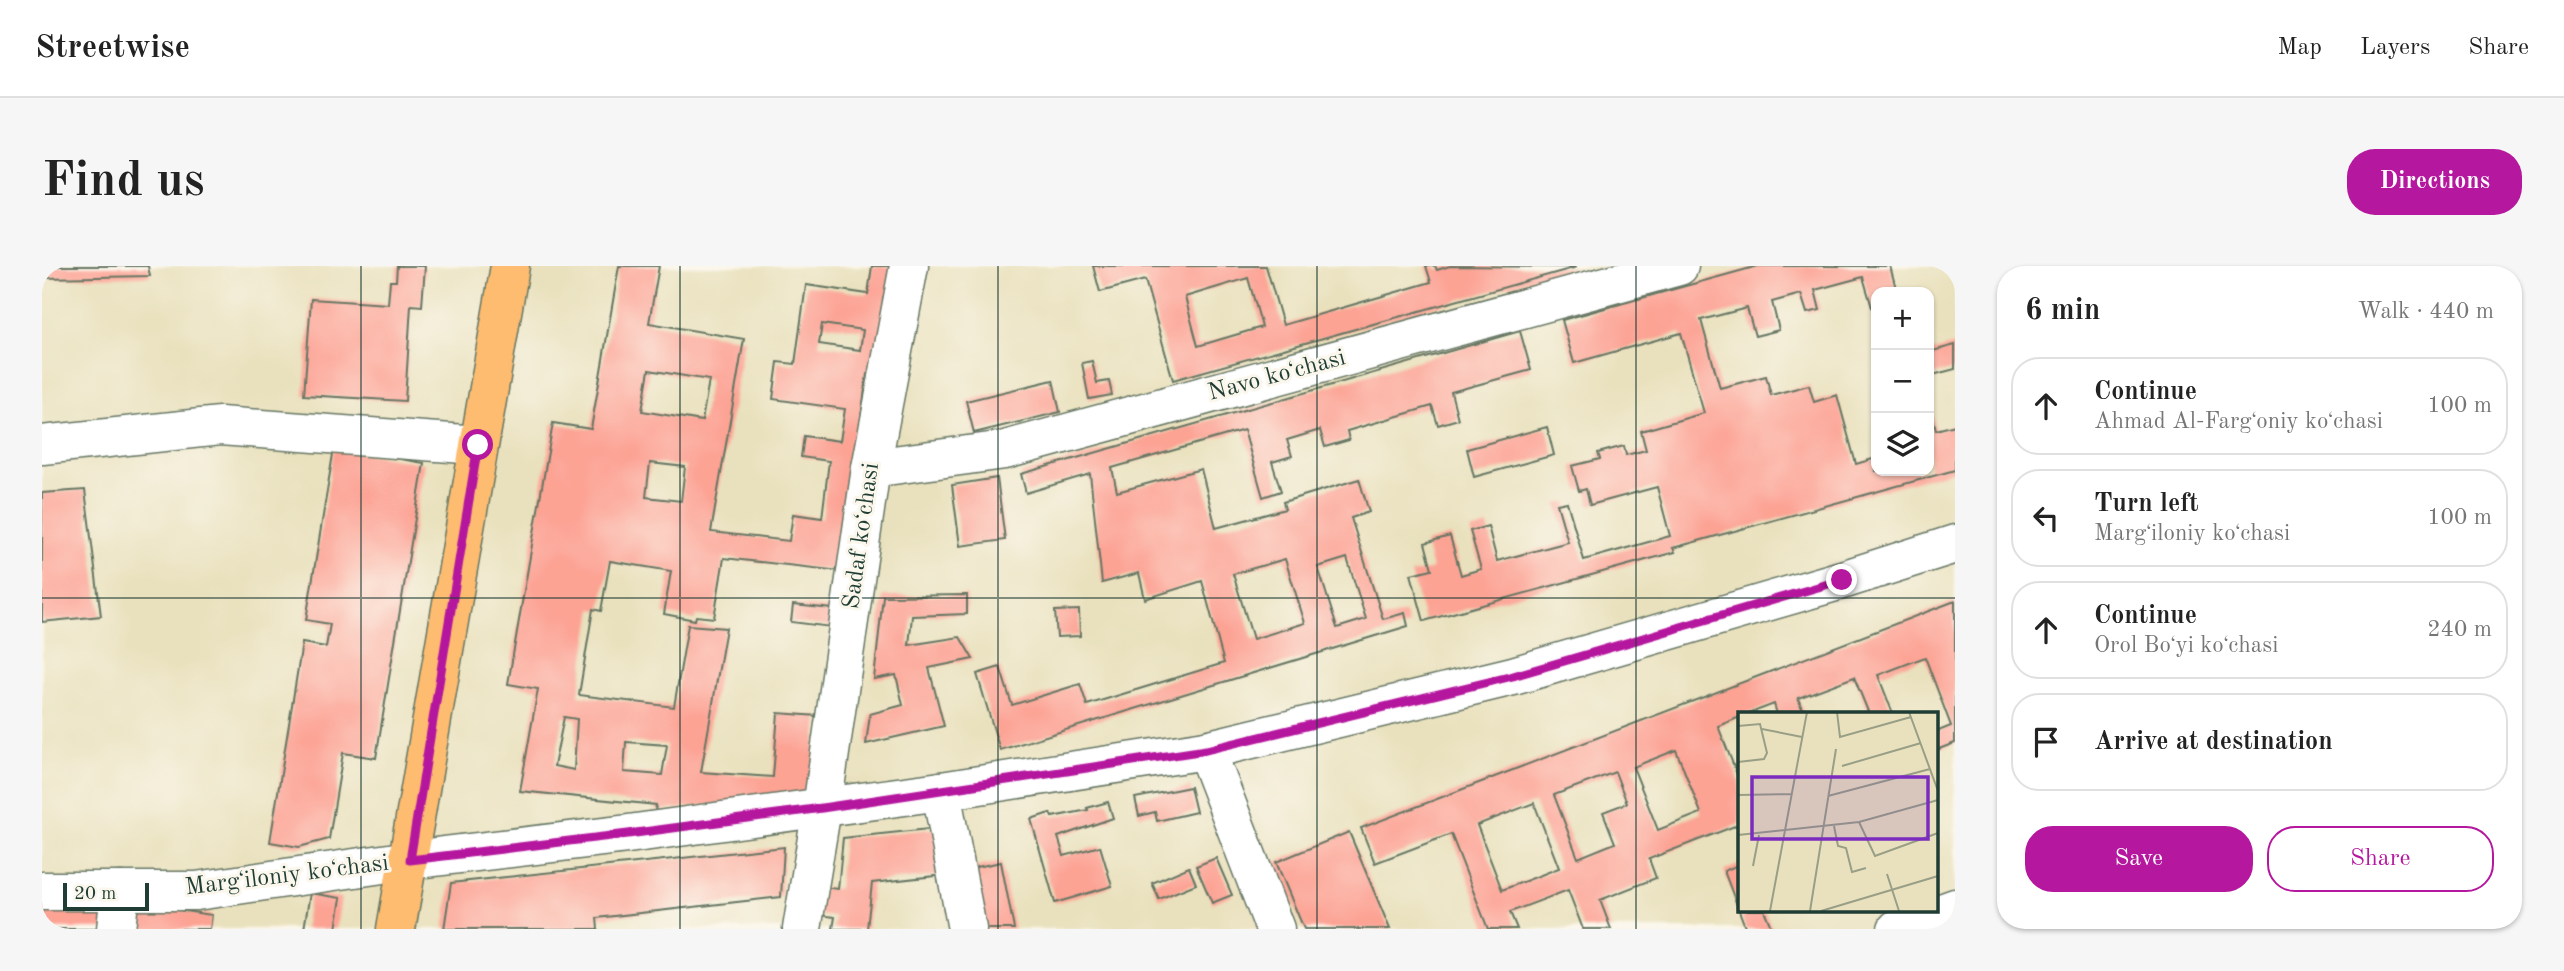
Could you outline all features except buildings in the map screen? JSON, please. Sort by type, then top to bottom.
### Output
[{"type":"main road","points":[[396,929],[410,860],[510,266]]},
{"type":"street","name":"Sadaf koʻchasi","points":[[802,929],[871,468],[909,266]]},
{"type":"street","name":"Navo koʻchasi","points":[[871,468],[1005,450],[1679,266]]},
{"type":"street","points":[[42,445],[220,426],[478,445]]},
{"type":"street","name":"Margʻiloniy koʻchasi","points":[[42,891],[196,891],[410,860],[822,808],[1206,750],[1513,676],[1842,580],[1955,544]]},
{"type":"street","points":[[1206,750],[1275,929]]},
{"type":"street","points":[[941,791],[967,929]]},
{"type":"street","points":[[116,929],[120,891]]},
{"type":"street","points":[[1897,929],[1955,908]]},
{"type":"route","points":[[478,445],[410,860],[822,808],[1206,750],[1513,676],[1842,580]]}]
